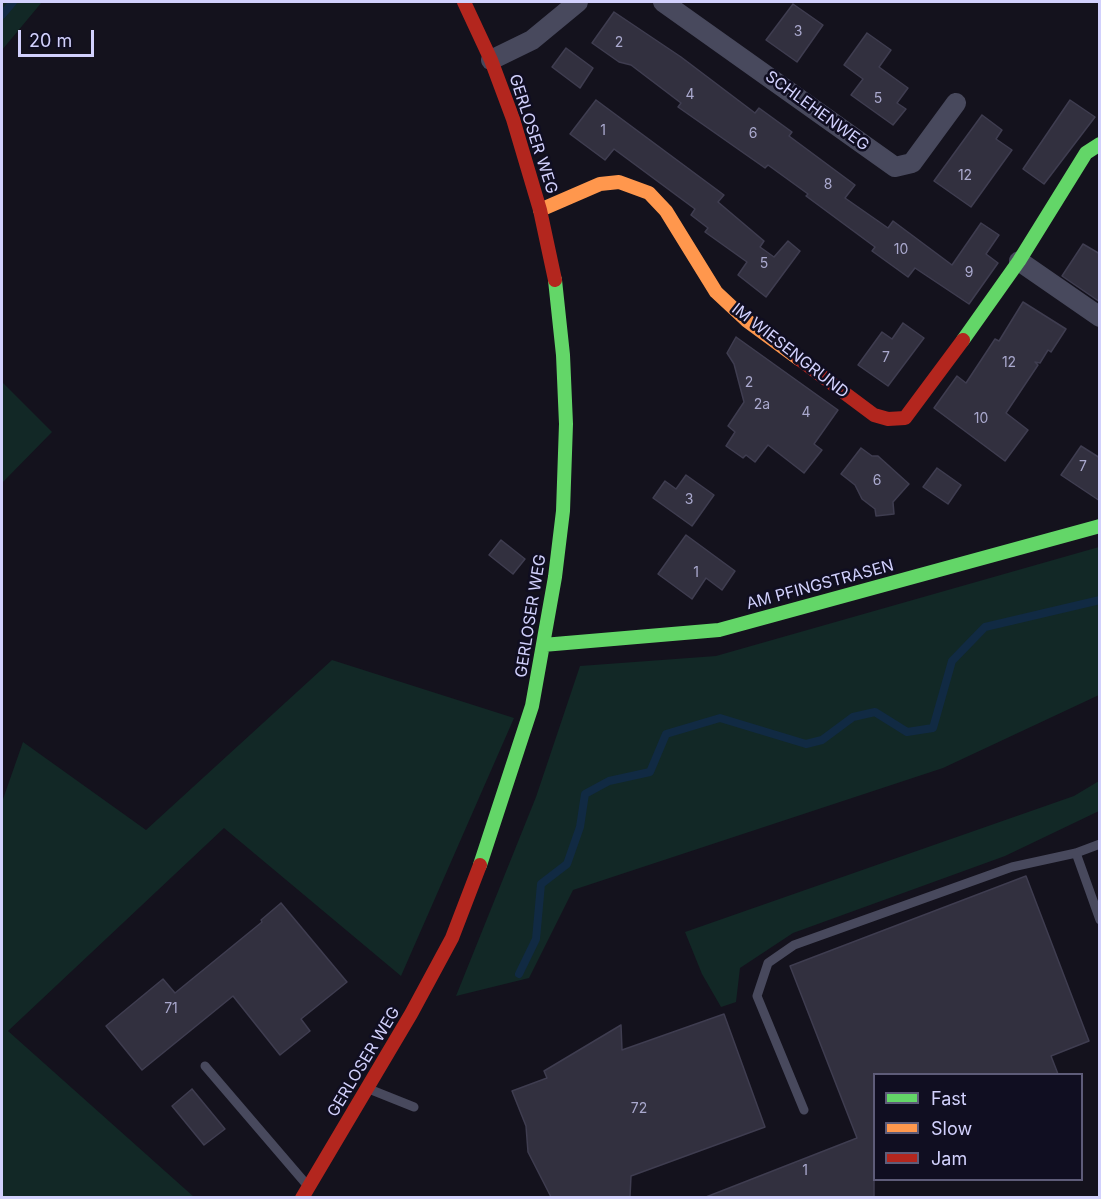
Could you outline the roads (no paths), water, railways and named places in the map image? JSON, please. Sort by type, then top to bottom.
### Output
[{"type":"street","name":"GERLOSER WEG","points":[[305,1192],[411,1014],[452,939],[488,844],[532,706],[563,511],[566,424],[560,318],[540,210],[513,119],[491,60],[464,2]]},
{"type":"street","points":[[491,60],[532,40],[578,2]]},
{"type":"street","name":"SCHLEHENWEG","points":[[663,2],[895,167],[912,163],[956,103]]},
{"type":"street","name":"IM WIESENGRUND","points":[[540,210],[600,184],[619,182],[649,193],[666,211],[716,292],[746,320],[874,415],[888,419],[905,418],[916,406],[1019,261],[1086,153],[1100,144]]},
{"type":"street","points":[[1019,261],[1100,317]]},
{"type":"street","name":"AM PFINGSTRASEN","points":[[543,645],[719,630],[1100,525]]},
{"type":"lane","points":[[804,1110],[757,996],[768,963],[794,945],[1012,867],[1076,853],[1100,844]]},
{"type":"lane","points":[[1076,853],[1100,920]]},
{"type":"lane","points":[[205,1066],[305,1192]]},
{"type":"lane","points":[[367,1088],[414,1107]]},
{"type":"waterway","points":[[2,15],[13,2]]},
{"type":"waterway","points":[[519,974],[536,939],[541,884],[567,864],[580,827],[585,794],[609,781],[650,772],[666,734],[720,718],[806,744],[822,740],[853,717],[875,712],[907,732],[933,728],[952,661],[985,627],[1100,600]]}]
